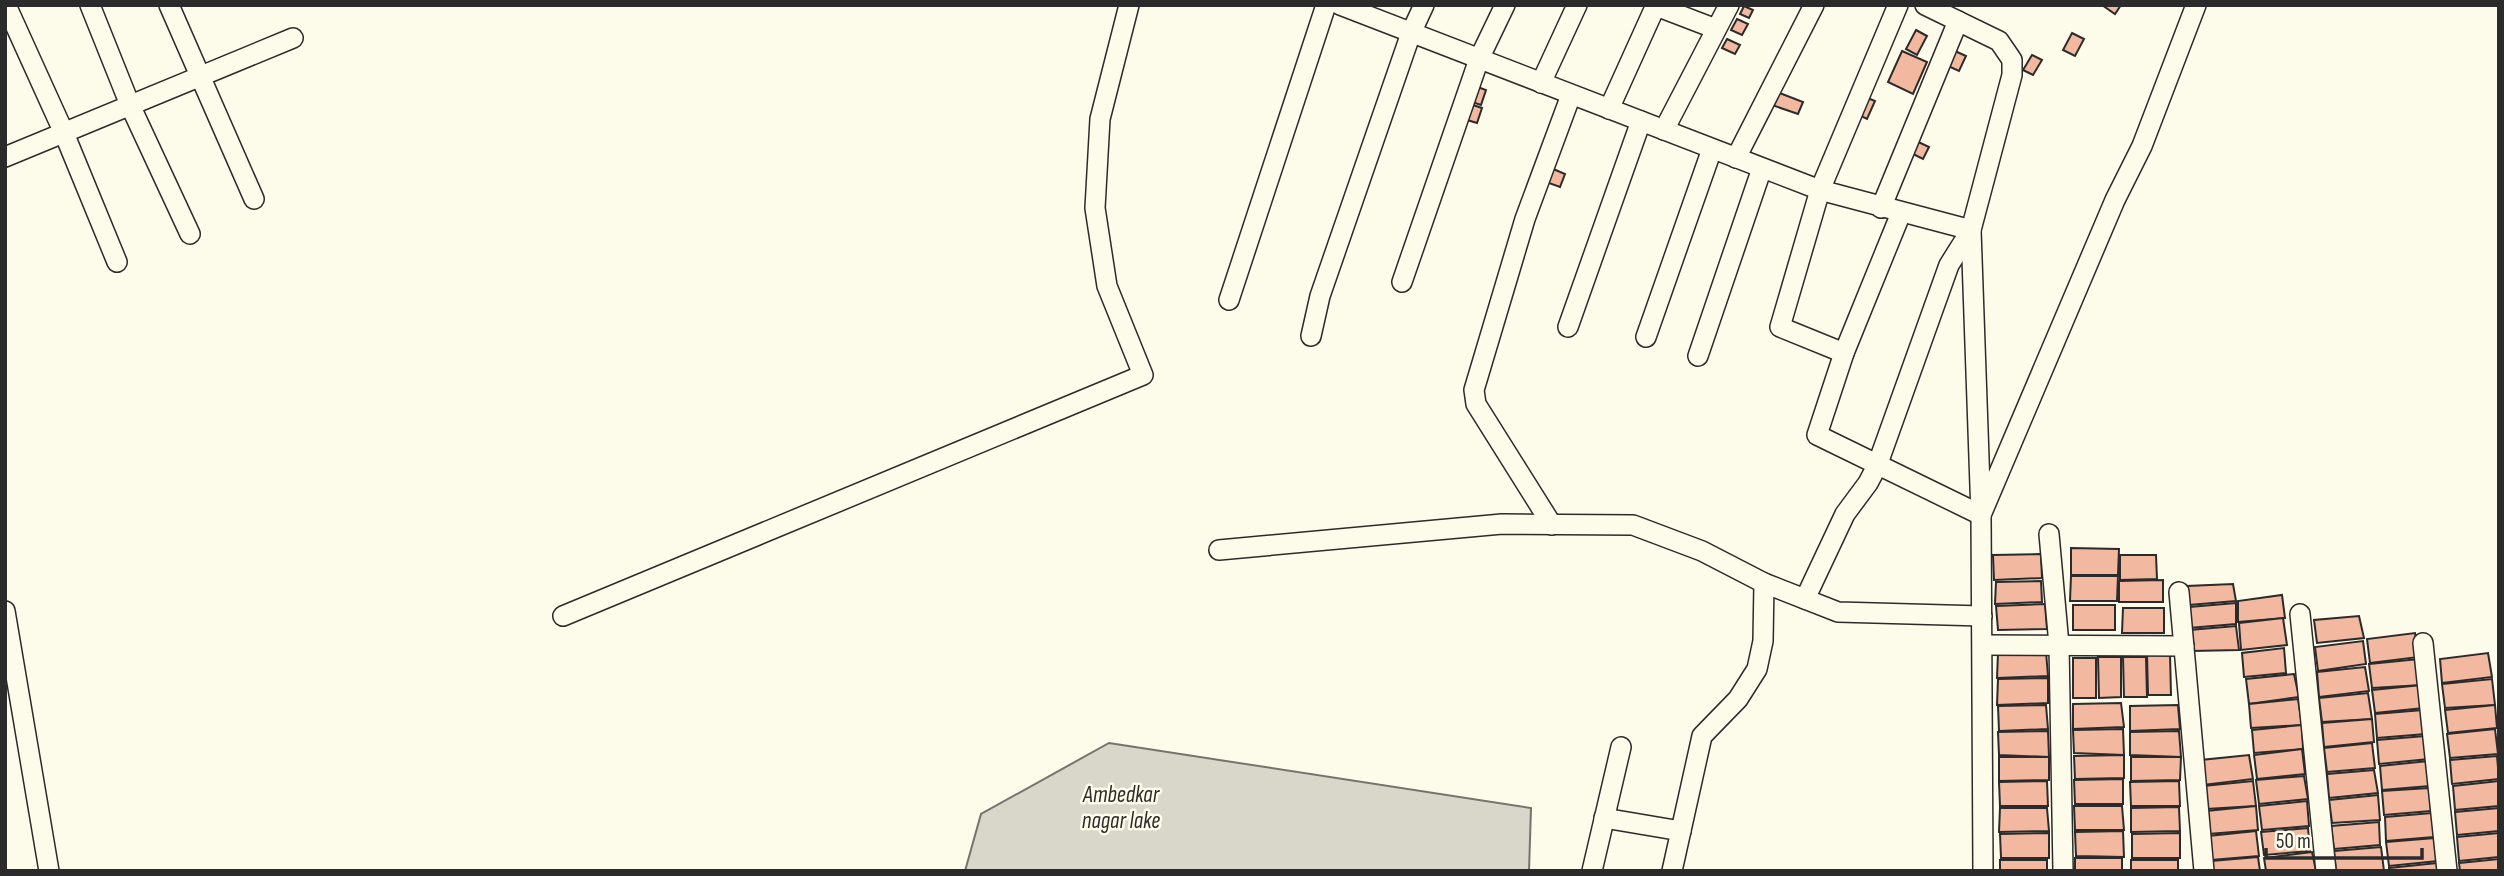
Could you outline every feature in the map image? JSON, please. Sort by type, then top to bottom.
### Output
[{"type":"street","points":[[6,5],[64,133],[117,262]]},
{"type":"street","points":[[90,5],[130,106],[190,234]]},
{"type":"street","points":[[169,5],[198,77],[254,199]]},
{"type":"street","points":[[563,616],[1143,375],[1107,285],[1095,208],[1100,119],[1129,5]]},
{"type":"street","points":[[1229,300],[1326,5]]},
{"type":"street","points":[[1311,336],[1320,296],[1411,33],[1424,5]]},
{"type":"street","points":[[1402,282],[1479,59],[1505,5]]},
{"type":"street","points":[[1541,83],[1577,5]]},
{"type":"street","points":[[1664,130],[1729,5]]},
{"type":"street","points":[[1736,158],[1814,5]]},
{"type":"street","points":[[1844,353],[1780,327],[1820,190],[1898,5]]},
{"type":"street","points":[[1805,599],[1845,514],[1877,466],[1949,265],[1970,230],[2009,87],[2012,60],[1999,41],[1925,5]]},
{"type":"street","points":[[1980,515],[2115,200],[2142,146],[2196,5]]},
{"type":"street","points":[[1345,6],[1820,190],[1970,230]]},
{"type":"street","points":[[1609,109],[1656,6],[1716,29]]},
{"type":"street","points":[[1881,208],[1958,21]]},
{"type":"street","points":[[5,157],[293,38]]},
{"type":"street","points":[[1552,525],[1476,404],[1474,390],[1525,219],[1571,95]]},
{"type":"street","points":[[1568,327],[1641,121]]},
{"type":"street","points":[[1646,337],[1712,149]]},
{"type":"street","points":[[1698,356],[1762,168]]},
{"type":"street","points":[[1901,213],[1844,353],[1817,435],[1980,515]]},
{"type":"street","points":[[1970,230],[1983,645],[1983,871]]},
{"type":"street","points":[[1219,550],[1502,524],[1633,525],[1702,551],[1764,583],[1838,612],[1982,616]]},
{"type":"street","points":[[2049,534],[2059,645],[2063,871]]},
{"type":"street","points":[[1672,871],[1702,736],[1738,699],[1756,669],[1763,641],[1764,583]]},
{"type":"street","points":[[2179,592],[2204,871]]},
{"type":"street","points":[[5,613],[49,871]]},
{"type":"street","points":[[2300,614],[2326,871]]},
{"type":"street","points":[[2423,643],[2447,871]]},
{"type":"street","points":[[1983,645],[2184,646]]},
{"type":"street","points":[[1592,871],[1621,747]]},
{"type":"street","points":[[1604,818],[1681,831]]},
{"type":"water","name":"Ambedkar nagar lake","points":[[1109,743],[1531,808],[1529,871],[965,871],[981,814]]},
{"type":"building","points":[[2102,5],[2121,5],[2115,14]]},
{"type":"building","points":[[1744,6],[1753,10],[1749,18],[1740,14]]},
{"type":"building","points":[[1737,19],[1748,24],[1742,35],[1731,30]]},
{"type":"building","points":[[1916,30],[1927,36],[1917,55],[1906,49]]},
{"type":"building","points":[[2072,33],[2084,39],[2075,56],[2063,50]]},
{"type":"building","points":[[1727,39],[1740,45],[1735,54],[1722,48]]},
{"type":"building","points":[[1902,51],[1927,62],[1913,94],[1888,82]]},
{"type":"building","points":[[1955,51],[1966,56],[1959,71],[1948,66]]},
{"type":"building","points":[[2032,55],[2042,60],[2033,75],[2023,70]]},
{"type":"building","points":[[1475,86],[1486,90],[1481,105],[1469,101]]},
{"type":"building","points":[[1777,92],[1803,102],[1798,114],[1772,105]]},
{"type":"building","points":[[1863,96],[1875,101],[1867,119],[1855,113]]},
{"type":"building","points":[[1470,104],[1482,108],[1477,123],[1464,119]]},
{"type":"building","points":[[1914,140],[1929,147],[1923,159],[1909,152]]},
{"type":"building","points":[[1551,168],[1565,174],[1560,187],[1546,182]]},
{"type":"building","points":[[2071,548],[2119,549],[2118,575],[2071,575]]},
{"type":"building","points":[[2041,554],[2042,578],[1994,580],[1993,555]]},
{"type":"building","points":[[2120,555],[2156,555],[2157,579],[2120,580]]},
{"type":"building","points":[[2071,576],[2118,576],[2117,601],[2070,601]]},
{"type":"building","points":[[2163,580],[2163,602],[2119,602],[2119,581]]},
{"type":"building","points":[[2041,581],[2042,602],[1995,604],[1996,582]]},
{"type":"building","points":[[2233,584],[2236,601],[2189,605],[2187,586]]},
{"type":"building","points":[[2282,595],[2285,618],[2238,622],[2238,601]]},
{"type":"building","points":[[2236,603],[2236,624],[2189,628],[2189,607]]},
{"type":"building","points":[[2045,604],[2047,629],[1998,630],[1996,606]]},
{"type":"building","points":[[2073,605],[2115,605],[2115,630],[2073,630]]},
{"type":"building","points":[[2123,608],[2164,608],[2164,633],[2122,633]]},
{"type":"building","points":[[2359,616],[2364,638],[2317,643],[2314,620]]},
{"type":"building","points":[[2283,618],[2287,645],[2241,650],[2239,623]]},
{"type":"building","points":[[2236,626],[2239,650],[2192,651],[2189,630]]},
{"type":"building","points":[[2415,633],[2419,657],[2370,663],[2367,639]]},
{"type":"building","points":[[2363,641],[2366,664],[2318,671],[2315,647]]},
{"type":"building","points":[[2284,648],[2286,673],[2244,677],[2242,653]]},
{"type":"building","points":[[2046,652],[2048,676],[1997,678],[1998,654]]},
{"type":"building","points":[[2488,653],[2492,677],[2442,683],[2440,659]]},
{"type":"building","points":[[2147,654],[2170,654],[2171,695],[2148,695]]},
{"type":"building","points":[[2098,657],[2121,657],[2121,697],[2099,698]]},
{"type":"building","points":[[2123,657],[2146,657],[2147,697],[2124,697]]},
{"type":"building","points":[[2073,658],[2096,658],[2096,698],[2073,698]]},
{"type":"building","points":[[2419,659],[2422,685],[2372,688],[2369,664]]},
{"type":"building","points":[[2365,667],[2369,691],[2319,697],[2317,672]]},
{"type":"building","points":[[2294,674],[2299,697],[2249,704],[2246,679]]},
{"type":"building","points":[[2048,678],[2048,703],[1997,705],[1998,679]]},
{"type":"building","points":[[2492,679],[2495,705],[2445,708],[2442,684]]},
{"type":"building","points":[[2422,685],[2424,708],[2375,713],[2372,690]]},
{"type":"building","points":[[2368,693],[2372,719],[2322,722],[2319,698]]},
{"type":"building","points":[[2298,699],[2302,725],[2251,728],[2249,704]]},
{"type":"building","points":[[2121,703],[2124,727],[2073,729],[2073,704]]},
{"type":"building","points":[[2046,705],[2048,729],[1999,731],[1998,706]]},
{"type":"building","points":[[2178,705],[2180,729],[2130,731],[2130,706]]},
{"type":"building","points":[[2495,705],[2497,728],[2448,733],[2445,710]]},
{"type":"building","points":[[2423,710],[2426,734],[2377,738],[2375,714]]},
{"type":"building","points":[[2372,719],[2374,742],[2324,747],[2322,723]]},
{"type":"building","points":[[2302,725],[2303,749],[2254,753],[2252,730]]},
{"type":"building","points":[[2123,729],[2124,755],[2074,753],[2073,730]]},
{"type":"building","points":[[2495,729],[2498,754],[2450,758],[2447,734]]},
{"type":"building","points":[[2048,731],[2049,757],[1999,755],[1998,732]]},
{"type":"building","points":[[2179,731],[2181,757],[2130,755],[2130,732]]},
{"type":"building","points":[[2425,736],[2429,759],[2379,764],[2377,740]]},
{"type":"building","points":[[2372,743],[2375,768],[2327,772],[2324,748]]},
{"type":"building","points":[[2302,749],[2305,774],[2257,779],[2254,755]]},
{"type":"building","points":[[2124,755],[2124,778],[2075,779],[2074,756]]},
{"type":"building","points":[[2249,755],[2253,779],[2203,785],[2201,760]]},
{"type":"building","points":[[2497,756],[2499,779],[2452,784],[2450,760]]},
{"type":"building","points":[[1999,757],[2049,757],[2049,780],[1999,781]]},
{"type":"building","points":[[2131,757],[2181,757],[2180,780],[2131,781]]},
{"type":"building","points":[[2428,761],[2430,786],[2382,790],[2380,766]]},
{"type":"building","points":[[2374,770],[2378,793],[2329,798],[2327,774]]},
{"type":"building","points":[[2304,776],[2308,799],[2259,804],[2256,780]]},
{"type":"building","points":[[2123,779],[2123,804],[2075,804],[2074,780]]},
{"type":"building","points":[[2047,781],[2048,806],[2000,806],[1999,782]]},
{"type":"building","points":[[2179,781],[2180,806],[2131,806],[2130,782]]},
{"type":"building","points":[[2253,781],[2256,806],[2206,809],[2203,786]]},
{"type":"building","points":[[2499,781],[2499,806],[2455,810],[2453,786]]},
{"type":"building","points":[[2429,788],[2431,811],[2384,815],[2382,791]]},
{"type":"building","points":[[2378,795],[2380,820],[2332,823],[2329,800]]},
{"type":"building","points":[[2307,801],[2309,826],[2262,830],[2259,806]]},
{"type":"building","points":[[2074,806],[2122,806],[2124,830],[2075,830]]},
{"type":"building","points":[[2256,806],[2258,830],[2208,834],[2206,811]]},
{"type":"building","points":[[2179,807],[2180,831],[2131,832],[2131,808]]},
{"type":"building","points":[[2000,808],[2047,808],[2049,831],[1999,832]]},
{"type":"building","points":[[2499,808],[2499,831],[2457,835],[2455,812]]},
{"type":"building","points":[[2432,813],[2434,837],[2386,841],[2385,817]]},
{"type":"building","points":[[2379,822],[2380,845],[2334,849],[2331,826]]},
{"type":"building","points":[[2308,828],[2310,851],[2264,855],[2261,832]]},
{"type":"building","points":[[2123,831],[2124,857],[2076,856],[2075,832]]},
{"type":"building","points":[[2256,831],[2259,856],[2211,860],[2208,836]]},
{"type":"building","points":[[2049,833],[2049,858],[2001,858],[2000,834]]},
{"type":"building","points":[[2180,833],[2180,858],[2132,858],[2132,834]]},
{"type":"building","points":[[2499,833],[2499,857],[2459,861],[2457,837]]},
{"type":"building","points":[[2435,838],[2438,861],[2389,866],[2386,842]]},
{"type":"building","points":[[2381,847],[2384,871],[2336,871],[2334,851]]},
{"type":"building","points":[[2312,852],[2316,871],[2266,871],[2264,858]]},
{"type":"building","points":[[2258,857],[2260,871],[2212,871],[2211,861]]},
{"type":"building","points":[[2075,858],[2122,858],[2122,871],[2075,871]]},
{"type":"building","points":[[2499,859],[2499,871],[2460,871],[2459,863]]},
{"type":"building","points":[[2000,860],[2047,860],[2047,871],[2000,871]]},
{"type":"building","points":[[2131,860],[2178,860],[2178,871],[2131,871]]},
{"type":"building","points":[[2437,863],[2438,871],[2389,871],[2389,868]]}]
